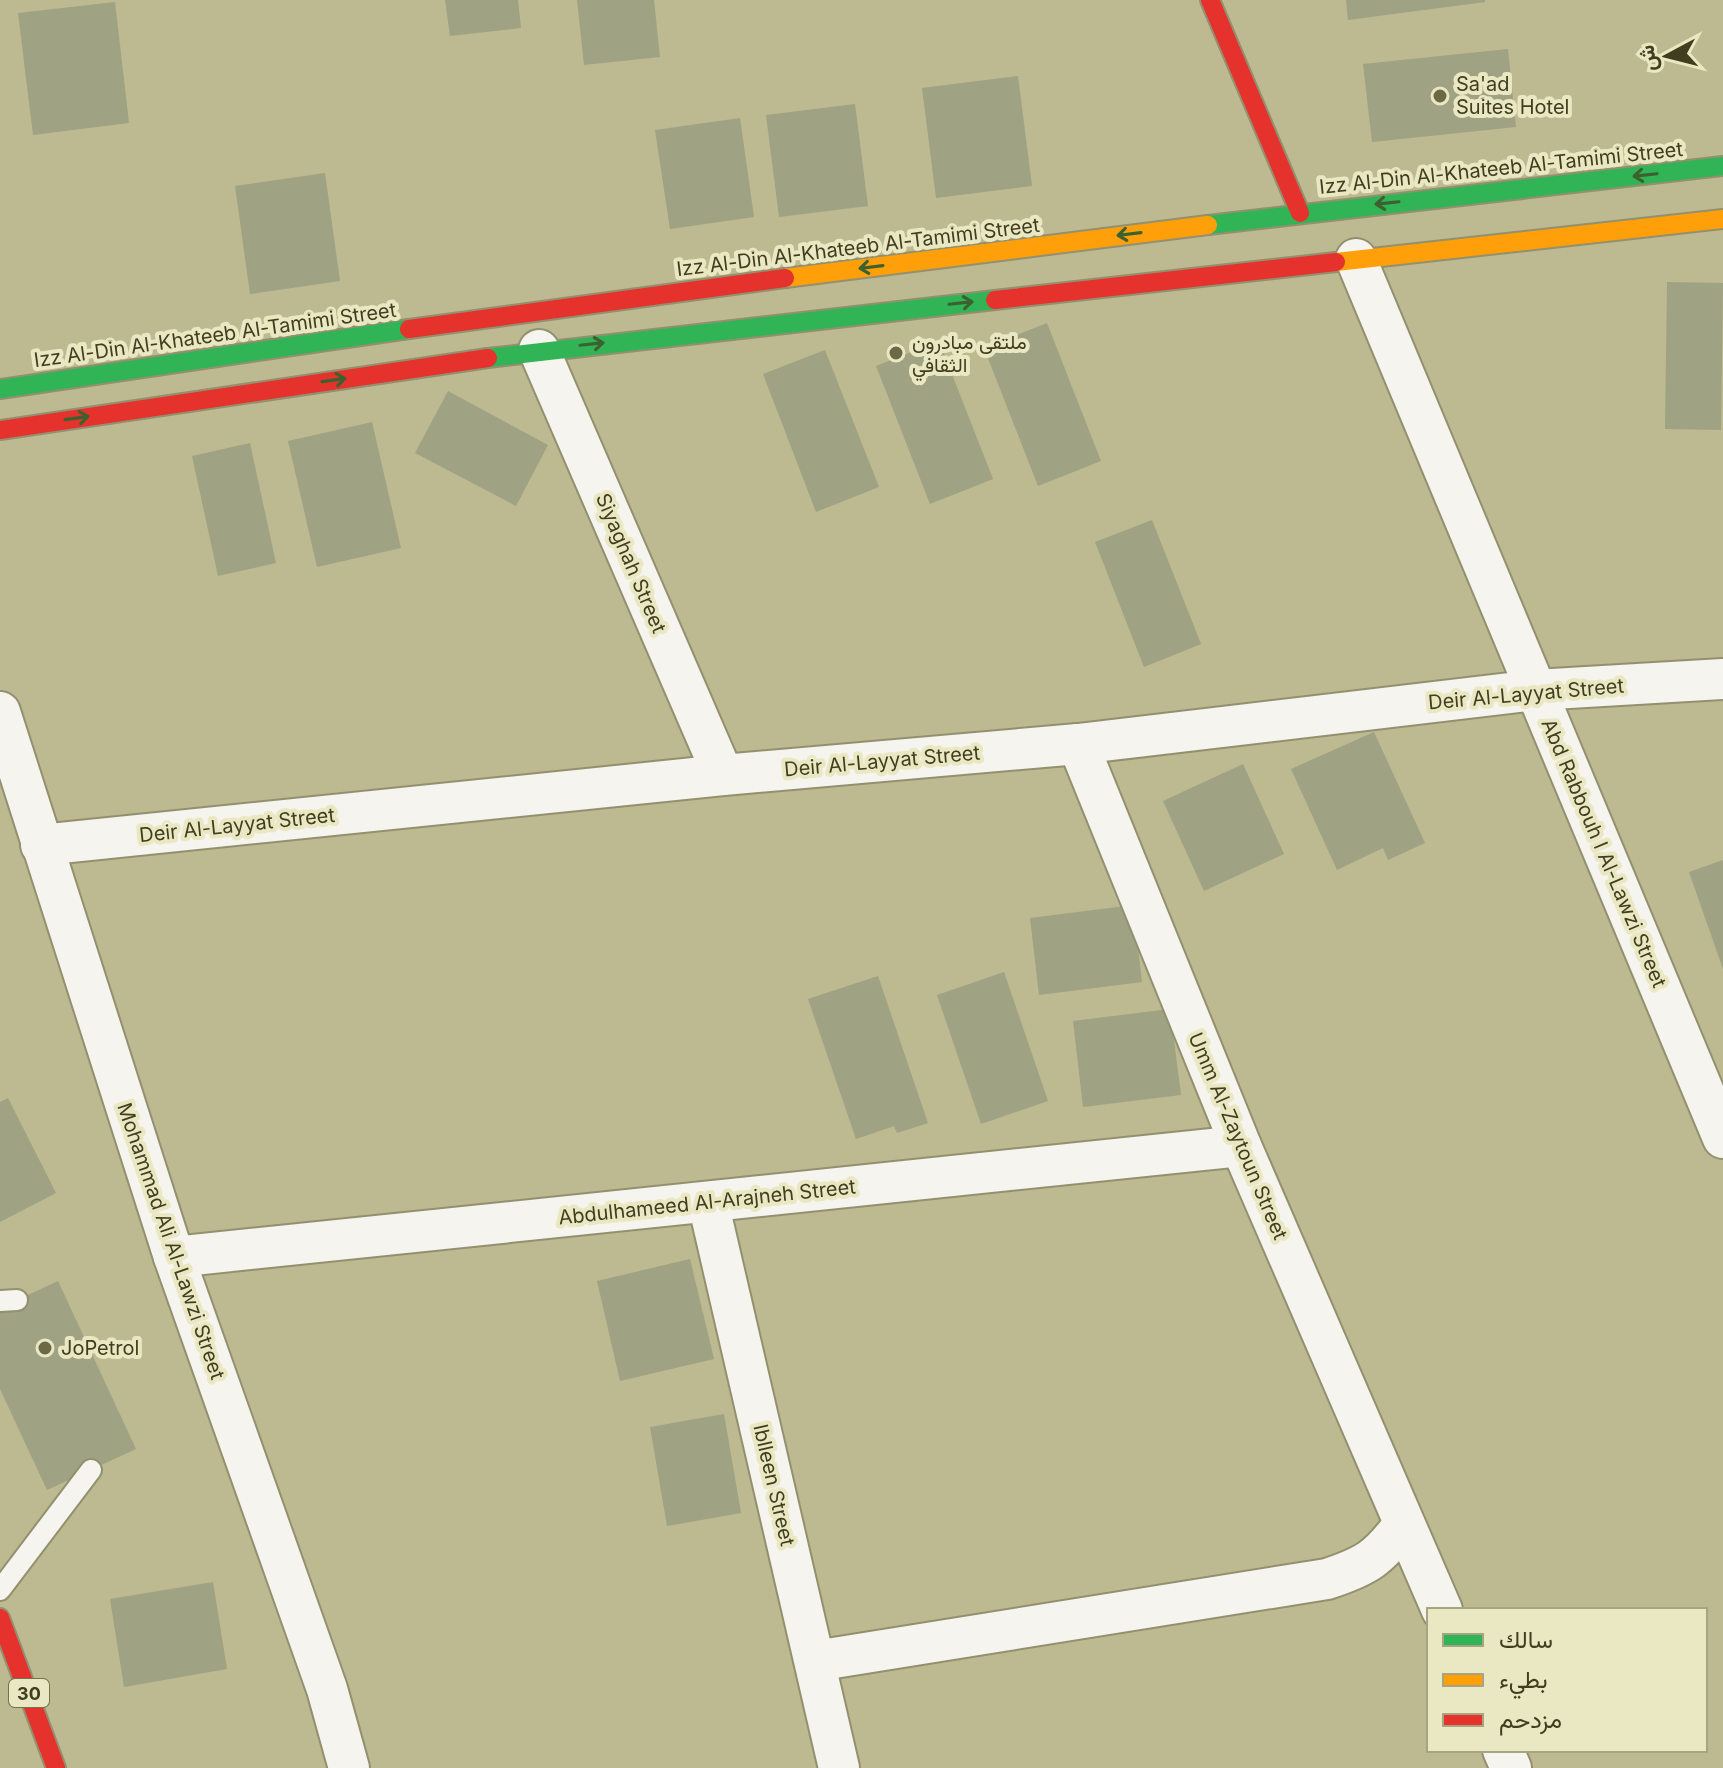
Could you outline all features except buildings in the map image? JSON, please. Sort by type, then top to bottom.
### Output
[{"type":"street","points":[[1210,0],[1300,213]]},
{"type":"street","name":"Izz Al-Din Al-Khateeb Al-Tamimi Street","points":[[0,389],[610,300],[1300,213],[1723,166]]},
{"type":"street","points":[[0,430],[539,350],[1723,219]]},
{"type":"street","name":"Abd Rabbouh I Al-Lawzi Street","points":[[1356,259],[1723,1138]]},
{"type":"street","name":"Siyaghah Street","points":[[539,350],[723,775]]},
{"type":"street","name":"Deir Al-Layyat Street","points":[[41,845],[723,775],[1078,744],[1535,690],[1723,679]]},
{"type":"street","name":"Mohammad Ali Al-Lawzi Street","points":[[0,712],[174,1257],[327,1689],[349,1768]]},
{"type":"street","name":"Umm Al-Zaytoun Street","points":[[1078,744],[1241,1146],[1441,1608]]},
{"type":"street","name":"Abdulhameed Al-Arajneh Street","points":[[174,1257],[1241,1146]]},
{"type":"street","name":"Iblleen Street","points":[[708,1202],[839,1768]]},
{"type":"street","points":[[815,1661],[1327,1579],[1354,1570],[1382,1553],[1404,1524]]},
{"type":"street","name":"30","points":[[0,1618],[56,1768]]},
{"type":"lane","points":[[0,1590],[91,1470]]},
{"type":"traffic: fast","points":[[1208,225],[1723,166]]},
{"type":"traffic: fast","points":[[488,358],[995,300]]},
{"type":"traffic: fast","points":[[0,389],[409,329]]},
{"type":"traffic: slow","points":[[1336,262],[1723,219]]},
{"type":"traffic: slow","points":[[785,278],[1208,225]]},
{"type":"traffic: jam","points":[[1210,0],[1300,213]]},
{"type":"traffic: jam","points":[[995,300],[1336,262]]},
{"type":"traffic: jam","points":[[409,329],[785,278]]},
{"type":"traffic: jam","points":[[0,430],[488,358]]},
{"type":"traffic: jam","points":[[0,1618],[56,1768]]},
{"type":"place","name":"Sa'ad Suites Hotel","points":[[1440,96]]},
{"type":"place","name":"ملتقى مبادرون الثقافي","points":[[896,353]]},
{"type":"place","name":"JoPetrol","points":[[45,1348]]}]
